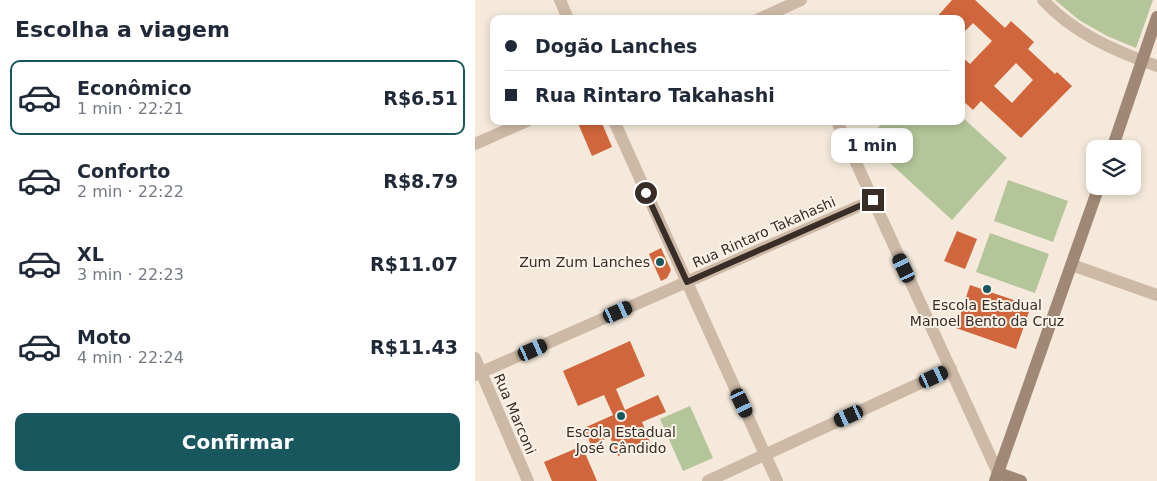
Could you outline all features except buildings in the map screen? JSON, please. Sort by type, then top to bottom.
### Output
[{"type":"street","points":[[560,0],[567,15]]},
{"type":"street","points":[[770,15],[786,9],[801,0]]},
{"type":"street","points":[[1043,0],[1077,28],[1108,47],[1157,66]]},
{"type":"street","points":[[1115,140],[1157,17]]},
{"type":"street","points":[[475,144],[518,125]]},
{"type":"street","points":[[615,125],[777,481]]},
{"type":"street","points":[[839,125],[951,369],[996,477]]},
{"type":"street","points":[[996,477],[1096,195]]},
{"type":"street","name":"Rua Rintaro Takahashi","points":[[478,374],[873,200]]},
{"type":"street","points":[[1072,266],[1157,295]]},
{"type":"street","name":"Rua Marconi","points":[[475,358],[478,374],[528,481]]},
{"type":"street","points":[[708,481],[951,369]]},
{"type":"street","points":[[996,477],[1021,481]]},
{"type":"green space","points":[[1055,0],[1153,0],[1136,48],[1107,36],[1079,20]]},
{"type":"green space","points":[[965,120],[1007,158],[952,220],[866,141],[880,125],[965,125]]},
{"type":"green space","points":[[1008,180],[1068,201],[1053,242],[994,221]]},
{"type":"green space","points":[[990,233],[1049,254],[1035,293],[976,272]]},
{"type":"green space","points":[[690,406],[713,458],[683,471],[660,419]]},
{"type":"place","name":"Zum Zum Lanches","points":[[660,262]]},
{"type":"place","name":"Escola Estadual Manoel Bento da Cruz","points":[[987,289]]},
{"type":"place","name":"Escola Estadual José Cândido","points":[[621,416]]},
{"type":"route","points":[[646,193],[687,282],[873,200]]}]
